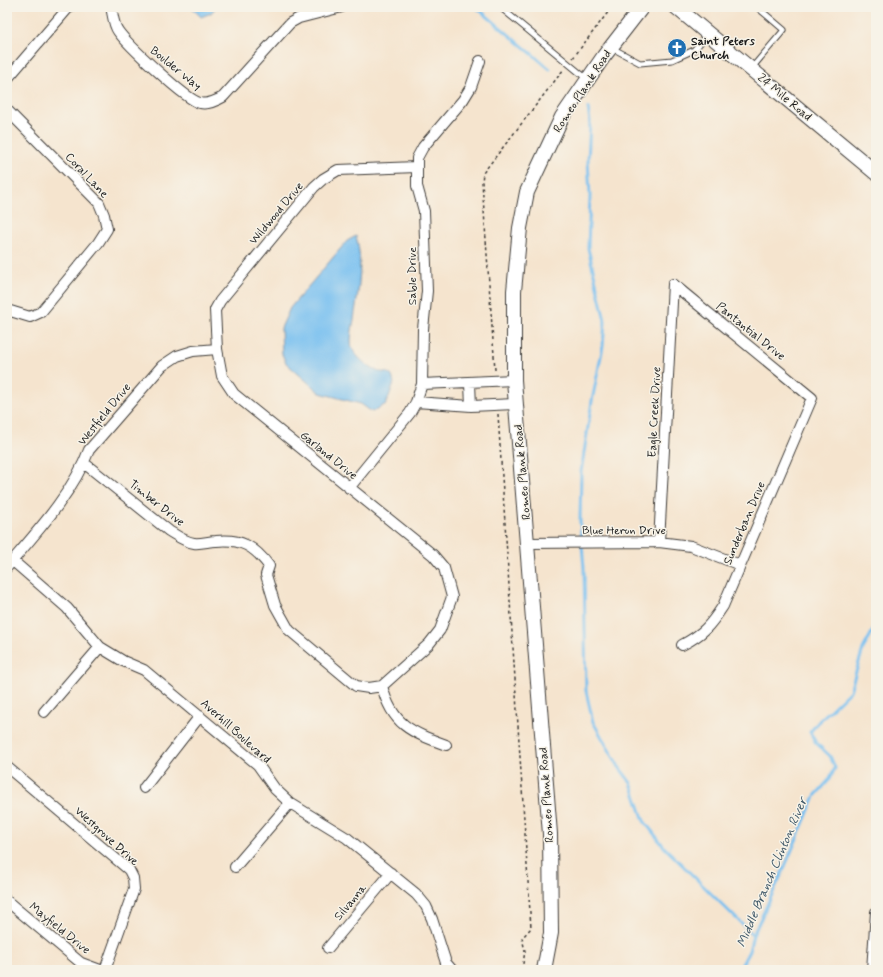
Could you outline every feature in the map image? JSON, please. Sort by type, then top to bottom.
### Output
[{"type":"street","points":[[7,79],[69,7]]},
{"type":"street","name":"Boulder Way","points":[[111,7],[116,29],[128,43],[185,94],[200,103],[213,103],[223,97],[290,23],[299,18],[342,7]]},
{"type":"street","name":"Romeo Plank Road","points":[[544,970],[551,933],[550,834],[514,380],[514,291],[520,228],[527,192],[562,117],[611,47],[642,7]]},
{"type":"street","name":"24 Mile Road","points":[[676,7],[876,173]]},
{"type":"street","name":"Sable Drive","points":[[349,488],[410,413],[416,402],[422,384],[423,328],[427,291],[424,211],[417,186],[417,158],[471,87],[480,61]]},
{"type":"street","name":"Coral Lane","points":[[7,110],[98,203],[104,215],[107,229],[98,243],[41,312],[30,318],[7,310]]},
{"type":"street","name":"Wildwood Drive","points":[[217,349],[215,310],[220,301],[314,187],[323,179],[338,170],[417,167]]},
{"type":"street","name":"Pantantial Drive","points":[[674,284],[812,398]]},
{"type":"street","name":"Eagle Creek Drive","points":[[660,542],[674,284]]},
{"type":"street","name":"Westfield Drive","points":[[10,564],[54,511],[84,463],[89,450],[162,366],[177,356],[193,351],[217,349]]},
{"type":"street","name":"Garland Drive","points":[[217,349],[222,376],[234,394],[433,555],[444,568],[452,597],[440,630],[430,644],[382,686]]},
{"type":"street","points":[[422,384],[514,380]]},
{"type":"street","points":[[470,383],[471,406]]},
{"type":"street","name":"Sunderban Drive","points":[[682,645],[698,636],[710,625],[723,606],[812,398]]},
{"type":"street","points":[[416,402],[471,406],[516,404]]},
{"type":"street","name":"Timber Drive","points":[[84,463],[169,531],[182,538],[195,543],[237,541],[249,545],[261,554],[269,566],[266,575],[275,605],[289,630],[356,686],[369,688],[382,686]]},
{"type":"street","name":"Blue Heron Drive","points":[[527,543],[660,542],[691,546],[740,565]]},
{"type":"street","name":"Averhill Boulevard","points":[[10,564],[67,608],[100,647],[123,662],[144,670],[258,765],[276,789],[290,803],[334,829],[416,894],[426,906],[446,963],[452,970]]},
{"type":"street","points":[[44,712],[100,647]]},
{"type":"street","points":[[382,686],[386,703],[394,716],[415,733],[446,745]]},
{"type":"street","points":[[144,788],[200,716]]},
{"type":"street","name":"Westgrove Drive","points":[[7,767],[130,870],[134,878],[134,889],[105,970]]},
{"type":"street","points":[[235,867],[290,803]]},
{"type":"street","name":"Silvanna","points":[[328,948],[391,873]]},
{"type":"street","name":"Mayfield Drive","points":[[7,901],[81,963],[100,970]]},
{"type":"street","points":[[872,970],[876,912]]},
{"type":"lane","points":[[500,7],[588,79]]},
{"type":"lane","points":[[751,69],[784,30],[757,7]]},
{"type":"lane","points":[[611,47],[640,63],[672,60],[694,50],[708,34]]},
{"type":"water","points":[[191,7],[216,7],[211,13],[201,17]]},
{"type":"water","points":[[356,236],[360,274],[351,335],[352,348],[359,358],[370,367],[377,371],[391,375],[394,383],[386,404],[372,412],[361,404],[320,393],[286,363],[282,354],[281,328],[290,308],[347,241]]},
{"type":"waterway","points":[[476,7],[550,69]]},
{"type":"waterway","points":[[588,108],[590,121],[588,161],[590,195],[588,248],[605,321],[603,346],[592,401],[581,472],[580,522],[584,568],[586,691],[593,722],[619,767],[631,783],[644,821],[665,848],[753,935]]},
{"type":"waterway","name":"Middle Branch Clinton River","points":[[739,970],[749,951],[753,935],[783,871],[815,796],[829,780],[835,768],[830,756],[816,743],[810,732],[820,720],[850,691],[863,649],[876,625]]},
{"type":"place","name":"Saint Peters Church","points":[[677,48]]}]
